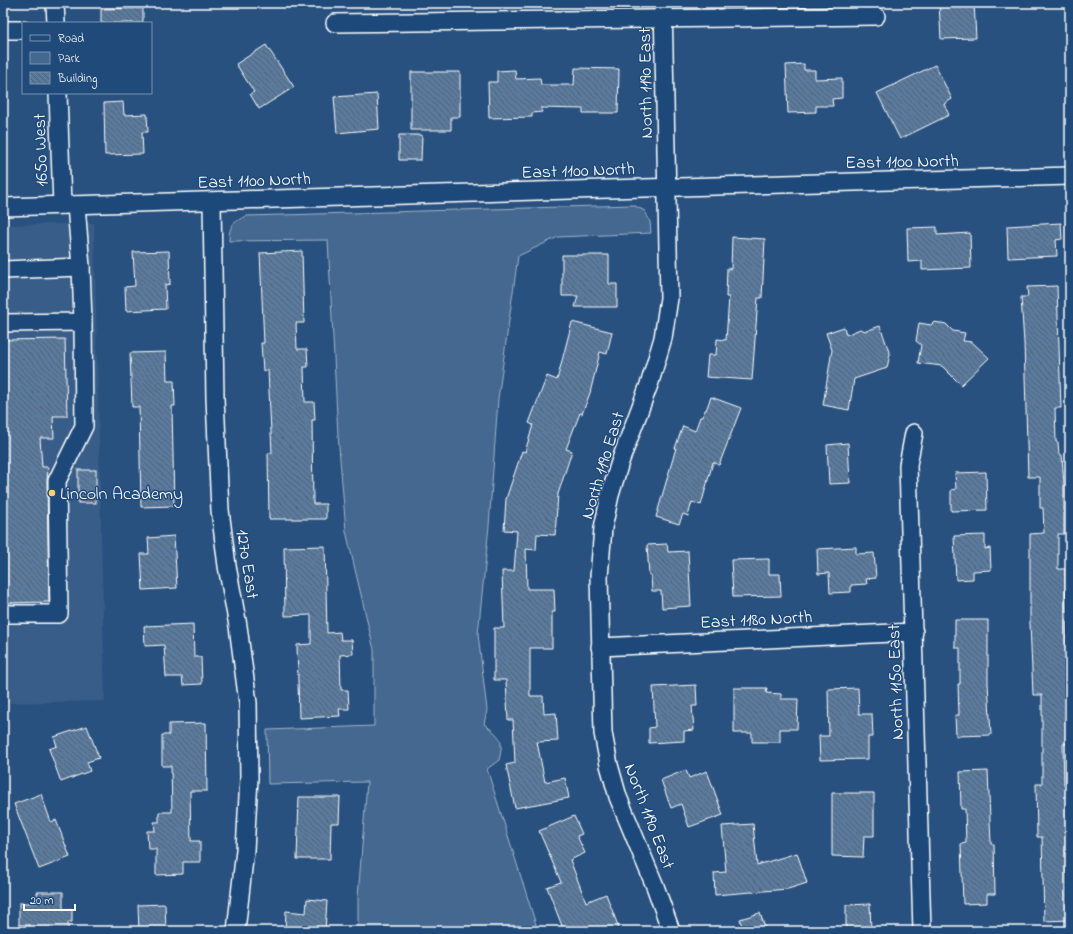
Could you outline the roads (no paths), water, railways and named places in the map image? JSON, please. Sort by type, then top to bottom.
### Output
[{"type":"street","points":[[55,3],[56,22]]},
{"type":"street","points":[[335,23],[663,10],[876,16]]},
{"type":"street","name":"North 1190 East","points":[[663,10],[669,298],[663,338],[650,382],[620,462],[610,495],[603,528],[599,577],[603,733],[609,765],[618,797],[672,931]]},
{"type":"street","points":[[3,30],[22,30]]},
{"type":"street","name":"1650 West","points":[[3,614],[59,614],[57,481],[84,426],[81,267],[75,205],[58,94]]},
{"type":"street","name":"East 1100 North","points":[[3,207],[1070,176]]},
{"type":"street","name":"1270 East","points":[[212,202],[215,398],[220,510],[248,703],[249,778],[245,850],[236,931]]},
{"type":"street","points":[[3,270],[81,267]]},
{"type":"street","points":[[3,323],[83,322]]},
{"type":"street","name":"North 1150 East","points":[[914,433],[908,465],[922,931]]},
{"type":"street","name":"East 1180 North","points":[[600,647],[914,632]]},
{"type":"place","name":"Lincoln Academy","points":[[52,493]]}]
